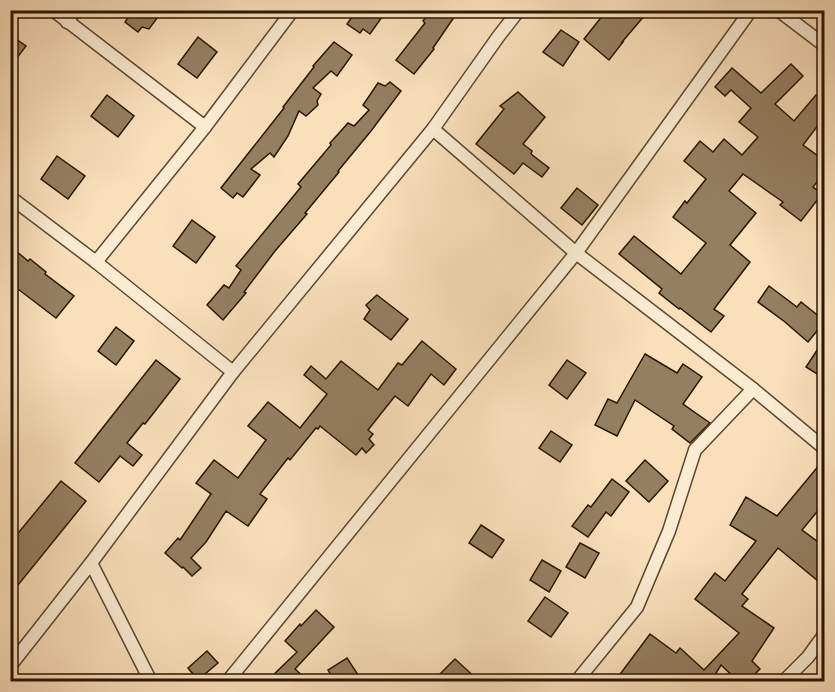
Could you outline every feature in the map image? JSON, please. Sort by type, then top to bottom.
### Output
[{"type":"street","points":[[53,10],[205,127]]},
{"type":"street","points":[[68,22],[75,10]]},
{"type":"street","points":[[96,262],[205,127],[293,10]]},
{"type":"street","points":[[10,666],[91,563],[233,372],[433,129],[519,10]]},
{"type":"street","points":[[227,681],[576,253],[751,10]]},
{"type":"street","points":[[778,10],[825,45]]},
{"type":"street","points":[[433,129],[576,253],[753,389],[825,448]]},
{"type":"street","points":[[10,197],[96,262],[233,372]]},
{"type":"street","points":[[576,681],[637,607],[669,531],[695,450],[753,389]]},
{"type":"street","points":[[91,563],[151,681]]},
{"type":"street","points":[[783,681],[808,657],[825,635]]},
{"type":"building","points":[[133,10],[163,10],[149,29],[142,27],[138,32],[125,22]]},
{"type":"building","points":[[357,10],[387,10],[370,34],[363,29],[360,33],[347,24]]},
{"type":"building","points":[[431,10],[459,10],[434,49],[414,74],[396,60],[425,23],[423,21]]},
{"type":"building","points":[[607,10],[639,10],[645,15],[609,60],[584,39]]},
{"type":"building","points":[[561,30],[579,42],[563,66],[543,52]]},
{"type":"building","points":[[10,35],[26,46],[10,67]]},
{"type":"building","points":[[198,37],[217,52],[197,78],[178,64]]},
{"type":"building","points":[[334,42],[352,55],[337,76],[331,71],[313,88],[321,94],[317,101],[318,105],[306,116],[299,111],[288,136],[274,157],[270,153],[251,169],[260,175],[243,197],[237,193],[233,198],[221,188],[284,108],[313,66]]},
{"type":"building","points":[[791,64],[803,76],[775,104],[794,121],[816,95],[825,102],[825,128],[819,124],[803,145],[825,161],[825,172],[813,187],[822,194],[801,221],[780,205],[783,202],[743,174],[729,191],[756,213],[730,245],[750,262],[714,309],[724,316],[711,332],[659,293],[662,289],[619,254],[634,236],[681,274],[706,243],[673,217],[706,179],[684,161],[700,141],[713,152],[724,139],[742,155],[758,137],[739,122],[751,108],[731,90],[725,96],[715,87],[732,68],[761,93]]},
{"type":"building","points":[[390,82],[401,91],[223,320],[207,305],[224,285],[229,288],[241,270],[236,266],[301,187],[298,184],[331,145],[330,143],[348,123],[354,126],[369,110],[363,105],[378,83],[385,86]]},
{"type":"building","points":[[518,92],[545,117],[523,144],[532,151],[531,154],[549,168],[542,177],[523,163],[514,174],[476,144],[504,109],[500,106]]},
{"type":"building","points":[[107,95],[134,116],[118,137],[91,116]]},
{"type":"building","points":[[57,156],[85,176],[68,199],[41,179]]},
{"type":"building","points":[[577,188],[598,205],[582,225],[561,208]]},
{"type":"building","points":[[192,220],[215,237],[196,263],[173,246]]},
{"type":"building","points":[[10,246],[28,261],[30,259],[46,272],[45,274],[74,296],[56,318],[10,283]]},
{"type":"building","points":[[769,286],[797,307],[801,302],[825,321],[808,342],[758,302]]},
{"type":"building","points":[[377,295],[408,319],[391,340],[364,319],[370,310],[366,305]]},
{"type":"building","points":[[116,327],[134,341],[116,365],[98,351]]},
{"type":"building","points":[[825,338],[825,379],[806,367]]},
{"type":"building","points":[[422,341],[456,369],[444,385],[431,374],[408,406],[395,396],[368,430],[373,434],[369,439],[374,445],[366,453],[362,448],[356,455],[320,426],[290,460],[288,458],[260,494],[267,499],[248,526],[226,511],[206,542],[191,558],[201,568],[192,576],[165,553],[178,538],[180,540],[211,494],[196,483],[214,460],[238,478],[266,440],[248,426],[268,402],[300,428],[327,394],[304,375],[311,366],[326,379],[341,361],[378,390],[398,363],[402,365]]},
{"type":"building","points":[[645,354],[677,373],[683,364],[702,377],[683,404],[710,423],[690,443],[672,429],[674,426],[635,400],[617,436],[595,425],[608,399],[617,403]]},
{"type":"building","points":[[156,360],[180,379],[127,443],[142,455],[133,466],[120,456],[99,482],[75,463]]},
{"type":"building","points":[[567,360],[586,373],[567,399],[549,385]]},
{"type":"building","points":[[551,431],[572,445],[560,462],[539,448]]},
{"type":"building","points":[[825,458],[825,502],[802,530],[825,547],[825,573],[818,581],[778,548],[742,594],[748,599],[742,606],[774,628],[752,661],[760,669],[748,681],[738,681],[721,665],[713,678],[717,681],[615,681],[650,634],[676,653],[680,648],[704,670],[739,633],[695,599],[715,573],[725,581],[756,541],[730,525],[746,497],[777,516]]},
{"type":"building","points":[[645,460],[668,481],[649,502],[626,481]]},
{"type":"building","points":[[612,479],[629,492],[611,516],[606,512],[588,537],[572,526],[588,505],[591,507]]},
{"type":"building","points":[[61,481],[86,501],[10,595],[10,543]]},
{"type":"building","points":[[481,525],[504,540],[492,558],[469,543]]},
{"type":"building","points":[[580,543],[599,553],[585,578],[566,567]]},
{"type":"building","points":[[542,560],[561,571],[549,592],[530,580]]},
{"type":"building","points":[[545,597],[568,613],[551,637],[528,621]]},
{"type":"building","points":[[316,610],[334,627],[295,669],[308,681],[267,681],[297,652],[285,641]]},
{"type":"building","points":[[207,651],[218,663],[198,680],[188,668]]},
{"type":"building","points":[[347,658],[362,681],[334,681],[328,670]]},
{"type":"building","points":[[455,659],[479,681],[443,681],[438,676]]}]
